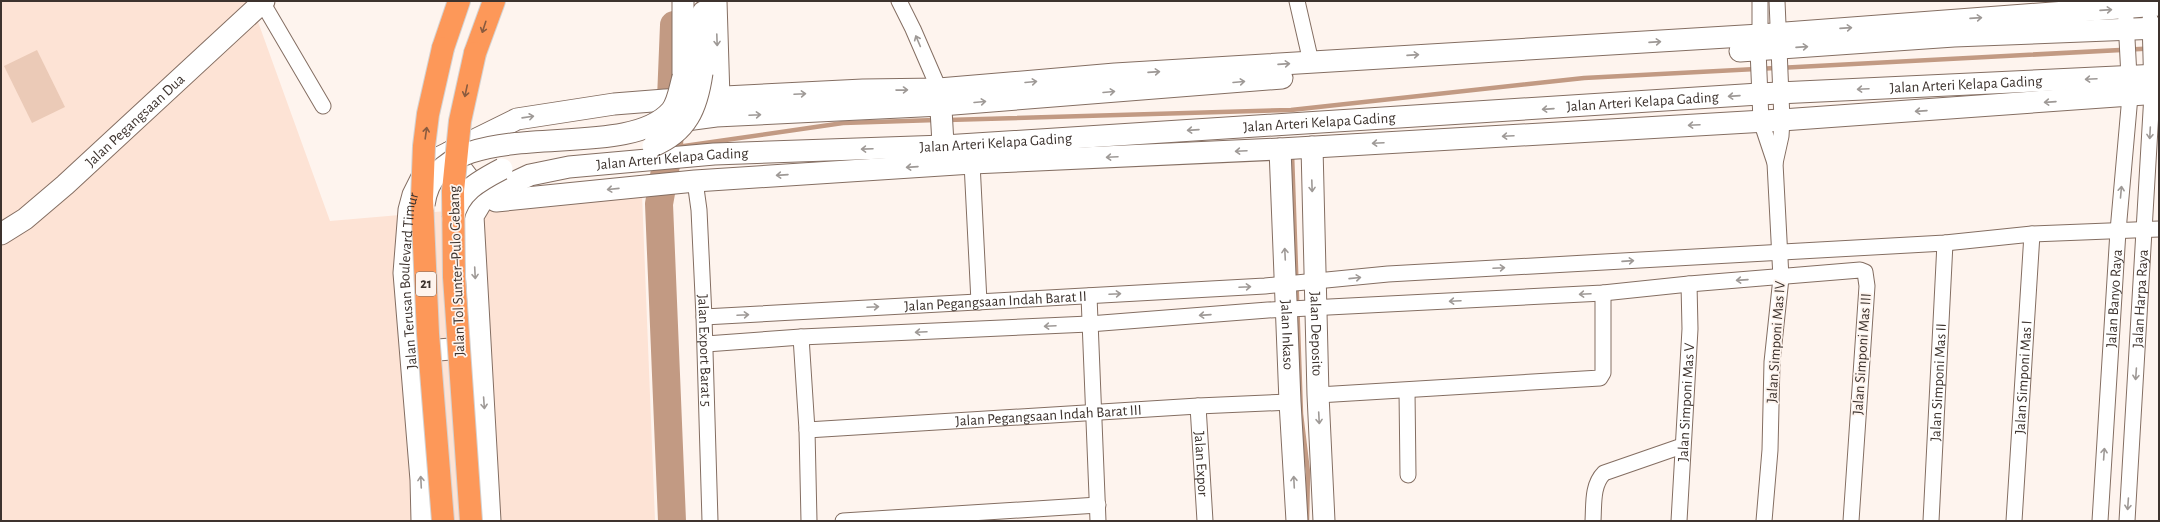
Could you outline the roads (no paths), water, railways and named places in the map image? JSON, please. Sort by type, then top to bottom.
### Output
[{"type":"highway","name":"Jalan Tol Sunter–Pulo Gebang","points":[[443,521],[428,326],[422,172],[428,120],[435,80],[443,48],[459,1]]},
{"type":"highway","name":"Jalan Tol Sunter–Pulo Gebang","points":[[470,521],[454,277],[453,191],[456,148],[467,87],[475,53],[494,1]]},
{"type":"street","points":[[439,521],[422,248],[423,209],[428,187],[440,170],[464,154],[489,147],[617,134],[646,127],[666,115],[675,104],[683,77],[683,1]]},
{"type":"street","points":[[470,521],[451,244],[452,228],[458,203],[464,194],[479,181],[502,170],[653,146],[664,142],[676,133],[689,120],[700,88],[703,1]]},
{"type":"street","points":[[715,104],[716,1]]},
{"type":"street","points":[[899,1],[913,29],[941,107],[944,156]]},
{"type":"street","points":[[1296,1],[1311,62]]},
{"type":"street","points":[[1760,1],[1770,46]]},
{"type":"street","points":[[1770,46],[1777,1]]},
{"type":"street","points":[[263,2],[323,106]]},
{"type":"street","name":"Jalan Pegangsaan Dua","points":[[1,234],[25,219],[64,185],[263,2]]},
{"type":"street","points":[[941,107],[1115,74],[1311,62],[1770,46],[2126,5],[2154,5]]},
{"type":"street","name":"Jalan Banyo Raya","points":[[2100,521],[2118,231],[2130,78],[2126,5]]},
{"type":"street","name":"Jalan Harpa Raya","points":[[2127,521],[2152,229],[2155,80],[2153,32],[2154,5]]},
{"type":"street","points":[[490,521],[473,234],[473,216],[485,196],[459,168],[449,151],[492,132],[517,118],[614,104],[665,100],[715,104],[941,107],[1301,77],[1770,46],[1954,36],[2127,37],[2153,32]]},
{"type":"street","name":"Jalan Simponi Mas IV","points":[[1770,46],[1782,84],[1782,136],[1775,163]]},
{"type":"street","name":"Jalan Simponi Mas IV","points":[[1764,521],[1770,450],[1772,362],[1781,278],[1775,163],[1760,121],[1760,87],[1770,46]]},
{"type":"street","name":"Jalan Arteri Kelapa Gading","points":[[485,196],[496,201],[944,156],[1282,125],[1782,84],[2130,78],[2155,80]]},
{"type":"street","name":"Jalan Arteri Kelapa Gading","points":[[485,196],[530,175],[569,167],[696,156],[944,156],[972,163],[1295,148],[1782,120],[2130,78]]},
{"type":"street","points":[[492,132],[518,134],[628,126],[715,104]]},
{"type":"street","name":"Jalan Inkaso","points":[[1295,148],[1299,283],[1288,310],[1290,402],[1297,521]]},
{"type":"street","name":"Jalan Deposito","points":[[1295,148],[1299,283],[1312,309],[1324,521]]},
{"type":"street","name":"Jalan Terusan Boulevard Timur","points":[[422,521],[421,480],[404,273],[409,210],[413,195],[422,177],[436,159],[449,151]]},
{"type":"street","points":[[972,163],[979,302]]},
{"type":"street","name":"Jalan Export Barat 5","points":[[689,182],[699,210],[706,344],[710,521]]},
{"type":"street","name":"Jalan Pegangsaan Indah Barat II","points":[[704,317],[1089,297],[1299,283],[1388,274],[1945,243],[2032,234],[2152,229]]},
{"type":"street","name":"Jalan Simponi Mas I","points":[[2014,521],[2032,234]]},
{"type":"street","name":"Jalan Simponi Mas II","points":[[1931,521],[1945,243]]},
{"type":"street","name":"Jalan Simponi Mas III","points":[[1781,278],[1850,270],[1863,271],[1866,276],[1851,521]]},
{"type":"street","name":"Jalan Pegangsaan Indah Barat II","points":[[706,344],[801,337],[1603,293],[1689,284],[1781,278]]},
{"type":"street","name":"Jalan Simponi Mas V","points":[[1679,521],[1682,446],[1690,329],[1689,284]]},
{"type":"street","points":[[1318,395],[1407,391],[1600,378],[1603,373],[1603,293]]},
{"type":"street","points":[[1089,297],[1098,521]]},
{"type":"street","points":[[801,337],[807,430],[808,521]]},
{"type":"street","points":[[410,352],[480,347]]},
{"type":"street","points":[[1407,391],[1408,475]]},
{"type":"street","name":"Jalan Pegangsaan Indah Barat III","points":[[807,430],[1198,406],[1290,402]]},
{"type":"street","name":"Jalan Expor","points":[[1198,406],[1205,521]]},
{"type":"street","points":[[1593,521],[1596,485],[1604,472],[1682,446]]},
{"type":"street","points":[[843,521],[1098,506]]},
{"type":"waterway","points":[[672,521],[659,204],[669,148],[674,25]]},
{"type":"waterway","points":[[947,120],[1291,110],[1584,78],[2159,48]]},
{"type":"waterway","points":[[677,147],[843,123],[936,120]]},
{"type":"waterway","points":[[1292,153],[1301,414],[1308,472],[1307,521]]}]
